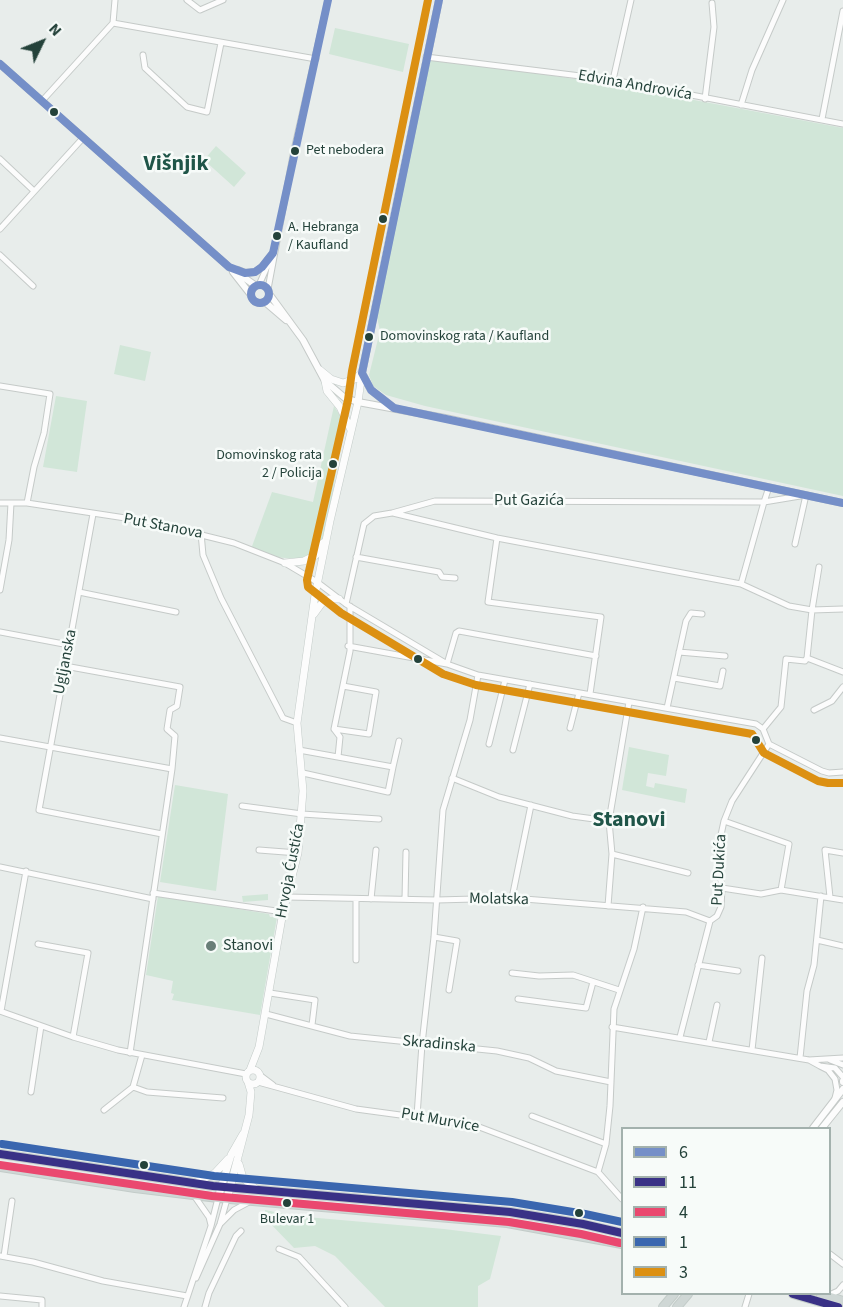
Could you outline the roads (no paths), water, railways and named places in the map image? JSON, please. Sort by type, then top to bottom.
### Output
[{"type":"main road","points":[[297,723],[311,619],[327,532],[358,402],[362,373],[439,0]]},
{"type":"main road","points":[[320,370],[331,379],[343,383],[355,379],[362,373]]},
{"type":"main road","points":[[362,373],[370,390],[394,408]]},
{"type":"main road","points":[[325,381],[327,391],[339,407],[351,430]]},
{"type":"main road","points":[[285,563],[304,561],[316,555],[327,532]]},
{"type":"main road","points":[[311,619],[322,603],[330,599],[339,599]]},
{"type":"main road","name":"Hrvoja Ćustića","points":[[251,1103],[248,1075],[257,1056],[286,897],[298,853],[303,773],[297,723]]},
{"type":"main road","name":"Hrvoja Ćustića","points":[[223,1198],[260,1077],[257,1056]]},
{"type":"main road","points":[[255,1070],[260,1077],[252,1084],[248,1075],[255,1070]]},
{"type":"main road","points":[[0,1154],[226,1187],[510,1212],[621,1233]]},
{"type":"main road","points":[[195,1183],[215,1173],[235,1157],[243,1178],[257,1190]]},
{"type":"main road","points":[[0,1167],[135,1188],[250,1201],[507,1223],[621,1244]]},
{"type":"main road","points":[[663,1307],[672,1295]]},
{"type":"main road","points":[[800,1295],[838,1307]]},
{"type":"main road","points":[[824,1295],[843,1301]]},
{"type":"street","points":[[42,101],[112,23],[115,0]]},
{"type":"street","points":[[187,0],[200,10],[223,0]]},
{"type":"street","points":[[265,303],[269,292],[273,253],[328,0]]},
{"type":"street","points":[[613,80],[631,0]]},
{"type":"street","points":[[741,105],[752,70],[783,0]]},
{"type":"street","points":[[705,99],[714,27],[712,3]]},
{"type":"street","points":[[822,120],[843,11]]},
{"type":"street","points":[[112,23],[316,59]]},
{"type":"street","points":[[143,55],[145,68],[187,107],[207,112],[221,43]]},
{"type":"street","points":[[835,53],[843,54]]},
{"type":"street","name":"Edvina Androvića","points":[[426,57],[613,80],[843,124]]},
{"type":"street","points":[[0,64],[229,267],[269,292],[295,329],[325,381],[338,393],[358,402],[843,503]]},
{"type":"street","points":[[0,229],[83,138]]},
{"type":"street","points":[[0,159],[34,191]]},
{"type":"street","points":[[229,267],[245,273],[255,272],[273,253]]},
{"type":"street","points":[[251,296],[252,290],[258,285],[273,253]]},
{"type":"street","points":[[0,255],[33,286]]},
{"type":"street","points":[[229,267],[256,303],[265,303],[295,329]]},
{"type":"street","points":[[0,386],[50,394],[44,434],[33,467],[27,503]]},
{"type":"street","points":[[741,584],[769,487]]},
{"type":"street","points":[[795,544],[806,495]]},
{"type":"street","name":"Put Gazića","points":[[334,729],[350,651],[348,605],[356,557],[364,524],[374,516],[435,501],[764,502],[806,495]]},
{"type":"street","name":"Put Stanova","points":[[0,503],[27,503],[145,521],[201,533],[251,549],[285,563],[318,582],[348,605],[447,664],[478,675],[756,724],[763,729]]},
{"type":"street","points":[[0,590],[9,540],[11,503]]},
{"type":"street","points":[[392,513],[497,538],[741,584],[789,606],[812,610],[843,609]]},
{"type":"street","name":"Ugljanska","points":[[93,514],[39,810],[162,834]]},
{"type":"street","points":[[201,533],[204,555],[221,598],[283,718],[297,723]]},
{"type":"street","points":[[497,538],[488,602],[602,617],[590,694]]},
{"type":"street","points":[[356,557],[440,572],[442,577],[455,578]]},
{"type":"street","points":[[807,658],[819,567]]},
{"type":"street","points":[[79,592],[176,612]]},
{"type":"street","points":[[667,708],[686,621],[691,613],[702,614]]},
{"type":"street","points":[[348,646],[447,664],[456,633],[459,631],[596,656]]},
{"type":"street","points":[[0,632],[69,645]]},
{"type":"street","points":[[680,652],[725,656]]},
{"type":"street","points":[[807,658],[843,672]]},
{"type":"street","points":[[807,658],[805,661],[786,659],[781,707],[763,729],[769,744],[822,771],[843,772]]},
{"type":"street","points":[[65,666],[180,687],[177,706],[170,710],[167,729],[175,736],[172,769],[130,1053]]},
{"type":"street","points":[[674,678],[720,686],[723,671]]},
{"type":"street","points":[[417,1116],[422,1044],[434,938],[443,810],[470,720],[478,675]]},
{"type":"street","points":[[489,744],[505,680]]},
{"type":"street","points":[[513,750],[530,684]]},
{"type":"street","points":[[334,729],[369,734],[376,692],[343,686]]},
{"type":"street","points":[[814,710],[832,701],[843,687]]},
{"type":"street","points":[[570,728],[579,693]]},
{"type":"street","points":[[608,906],[612,854],[609,821],[629,702]]},
{"type":"street","points":[[334,729],[340,737],[338,757]]},
{"type":"street","points":[[0,738],[172,769]]},
{"type":"street","points":[[303,773],[388,792],[399,741]]},
{"type":"street","name":"Put Dukića","points":[[680,1037],[710,921],[717,916],[720,907],[722,888],[718,862],[724,821],[732,801],[769,744]]},
{"type":"street","points":[[299,750],[393,766]]},
{"type":"street","points":[[452,777],[499,796],[531,805],[572,816],[609,821]]},
{"type":"street","points":[[512,898],[531,805]]},
{"type":"street","points":[[242,806],[302,814],[379,819]]},
{"type":"street","points":[[724,821],[789,844],[781,890]]},
{"type":"street","points":[[259,849],[298,853]]},
{"type":"street","points":[[371,899],[376,850]]},
{"type":"street","points":[[830,897],[825,850],[843,853]]},
{"type":"street","points":[[405,899],[406,852]]},
{"type":"street","points":[[612,854],[688,873]]},
{"type":"street","points":[[0,867],[153,896],[283,912]]},
{"type":"street","points":[[26,871],[0,1011],[72,1037],[130,1053],[248,1075]]},
{"type":"street","points":[[722,888],[761,894],[781,890],[843,900]]},
{"type":"street","points":[[800,1059],[807,991],[814,965],[821,896]]},
{"type":"street","name":"Molatska","points":[[286,897],[437,900],[512,898],[643,907],[686,912],[710,921]]},
{"type":"street","points":[[356,899],[356,960]]},
{"type":"street","points":[[598,1172],[606,1144],[614,1009],[634,949],[643,907]]},
{"type":"street","points":[[434,938],[457,941],[449,990]]},
{"type":"street","points":[[817,940],[843,946]]},
{"type":"street","points":[[38,944],[88,953],[72,1037]]},
{"type":"street","points":[[752,1050],[762,958]]},
{"type":"street","points":[[698,965],[738,971]]},
{"type":"street","points":[[512,973],[539,976],[573,975],[619,990]]},
{"type":"street","points":[[518,999],[586,1008],[593,982]]},
{"type":"street","points":[[270,993],[315,1000],[312,1025]]},
{"type":"street","points":[[709,1042],[717,1005]]},
{"type":"street","name":"Skradinska","points":[[266,1014],[350,1036],[497,1051],[529,1058],[556,1071],[611,1082]]},
{"type":"street","points":[[31,1092],[41,1026]]},
{"type":"street","points":[[612,1027],[800,1059],[843,1058]]},
{"type":"street","points":[[104,1110],[134,1087],[142,1055]]},
{"type":"street","points":[[828,1059],[843,1065]]},
{"type":"street","points":[[809,1060],[828,1070],[835,1079],[837,1090],[834,1102]]},
{"type":"street","points":[[820,1066],[835,1068],[843,1080]]},
{"type":"street","name":"Put Murvice","points":[[260,1077],[277,1087],[356,1109],[474,1125],[598,1172],[621,1198]]},
{"type":"street","points":[[134,1087],[147,1092],[223,1098]]},
{"type":"street","points":[[814,1127],[843,1089]]},
{"type":"street","points":[[823,1127],[843,1102]]},
{"type":"street","points":[[532,1116],[606,1144]]},
{"type":"street","points":[[193,1194],[209,1217],[211,1226]]},
{"type":"street","points":[[187,1296],[220,1224],[223,1198]]},
{"type":"street","points":[[184,1307],[211,1226],[223,1198]]},
{"type":"street","points":[[12,1200],[2,1256],[103,1281],[187,1296]]},
{"type":"street","points":[[220,1224],[234,1210],[250,1201]]},
{"type":"street","points":[[205,1307],[213,1283],[236,1236],[241,1231]]},
{"type":"street","points":[[279,1249],[299,1257],[345,1307]]},
{"type":"street","points":[[831,1255],[843,1264]]},
{"type":"street","points":[[0,1296],[42,1300],[42,1307]]},
{"type":"place","name":"Pet nebodera","points":[[295,151]]},
{"type":"place","name":"A. Hebranga / Kaufland","points":[[277,236]]},
{"type":"place","name":"Domovinskog rata / Kaufland","points":[[369,337]]},
{"type":"place","name":"Domovinskog rata 2 / Policija","points":[[333,464]]},
{"type":"place","name":"Stanovi","points":[[211,946]]},
{"type":"place","name":"Bulevar 1","points":[[287,1203]]},
{"type":"district","name":"Višnjik","points":[[176,165]]},
{"type":"district","name":"Stanovi","points":[[629,821]]}]
